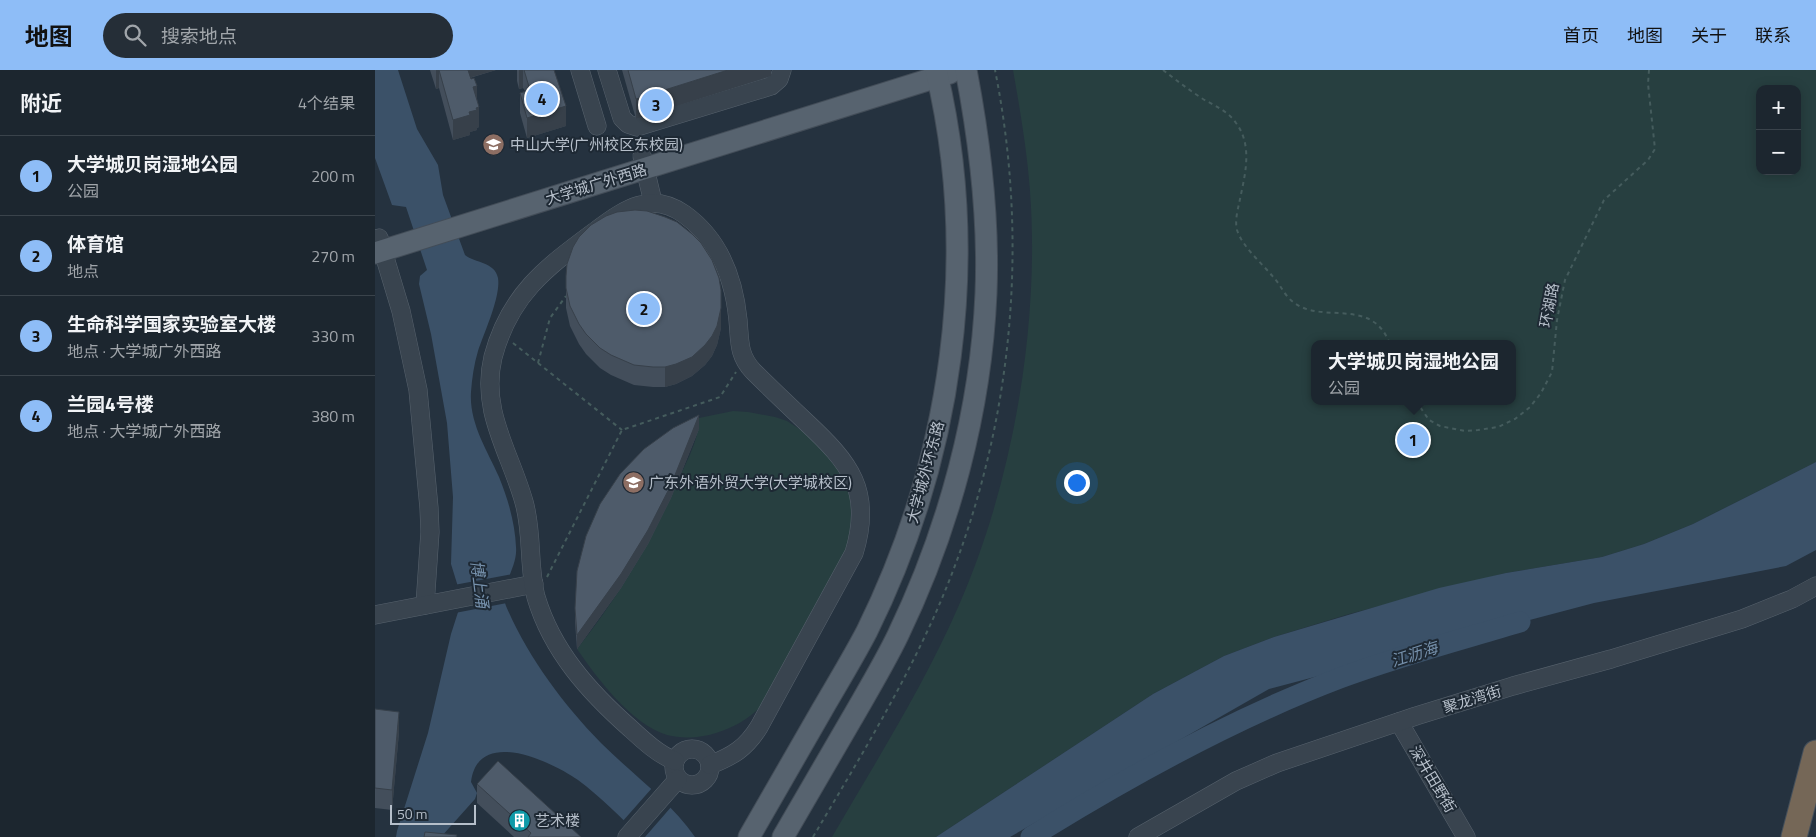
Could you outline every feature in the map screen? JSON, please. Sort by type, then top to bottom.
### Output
[{"type":"highway","points":[[1794,837],[1816,753]]},
{"type":"main road","name":"大学城广外西路","points":[[643,162],[916,70]]},
{"type":"main road","name":"大学城广外西路","points":[[378,245],[643,162],[937,74],[961,70]]},
{"type":"main road","name":"大学城外环东路","points":[[783,837],[898,635],[939,537],[967,438],[977,383],[983,334],[987,251],[985,202],[972,99],[966,70]]},
{"type":"main road","name":"大学城外环东路","points":[[749,837],[867,631],[897,565],[929,466],[938,431],[950,361],[957,269],[954,184],[949,132],[937,74]]},
{"type":"street","points":[[579,70],[591,128],[622,117]]},
{"type":"street","points":[[607,70],[622,117],[632,126],[640,126],[771,86],[779,79],[782,70]]},
{"type":"street","points":[[643,162],[653,202]]},
{"type":"street","points":[[675,761],[661,754],[608,709],[577,676],[551,634],[535,591],[531,534],[525,503],[493,415],[490,398],[490,372],[501,334],[518,300],[534,281],[555,262],[618,214],[653,202],[668,205],[685,215],[701,230],[722,259],[734,293],[740,349],[743,360],[836,452],[856,484],[862,514],[859,536],[846,570],[757,731],[736,753],[710,765]]},
{"type":"street","points":[[378,245],[401,311],[418,390],[430,532],[425,605]]},
{"type":"street","name":"聚龙湾街","points":[[1138,837],[1196,803],[1264,768],[1513,686],[1611,659],[1742,619],[1792,599],[1816,586]]},
{"type":"street","points":[[375,615],[516,588],[535,591]]},
{"type":"street","name":"深井田野街","points":[[1399,722],[1467,837]]},
{"type":"street","points":[[691,749],[704,753],[710,765],[707,777],[698,785],[689,785],[678,779],[674,772],[675,761],[679,754],[691,749]]},
{"type":"street","points":[[628,835],[678,779]]},
{"type":"path","points":[[1163,70],[1225,112],[1237,125],[1243,136],[1246,161],[1246,172],[1237,211],[1237,229],[1245,244],[1289,298],[1301,307],[1315,311],[1367,317],[1380,326],[1388,340]]},
{"type":"path","name":"环湖路","points":[[1420,405],[1429,420],[1440,426],[1465,431],[1478,430],[1498,427],[1515,419],[1530,407],[1541,393],[1552,372],[1557,320],[1565,280],[1604,200],[1648,160],[1655,149],[1648,84],[1649,70]]},
{"type":"path","points":[[538,363],[550,318],[566,296]]},
{"type":"path","points":[[501,334],[622,430]]},
{"type":"path","points":[[535,591],[622,430],[720,397],[743,360]]},
{"type":"green space","points":[[1013,70],[1816,70],[1816,462],[1693,524],[1644,544],[1602,557],[1506,573],[1349,614],[1274,637],[1224,656],[1153,694],[936,837],[832,837],[931,665],[959,605],[978,557],[994,507],[1008,455],[1019,402],[1026,348],[1031,295],[1032,242],[1029,176]]},
{"type":"green space","points":[[733,411],[775,417],[787,421],[812,437],[843,471],[854,507],[848,549],[761,706],[740,722],[716,733],[691,737],[667,735],[641,721],[628,711],[594,673],[577,649],[622,586],[661,519],[696,439],[699,418]]},
{"type":"water","name":"博上涌","points":[[375,70],[398,70],[417,129],[438,165],[443,195],[465,255],[489,266],[498,278],[495,304],[475,361],[471,387],[471,403],[480,436],[499,477],[511,511],[516,555],[505,591],[506,606],[535,661],[573,712],[601,743],[674,811],[695,837],[641,837],[595,793],[578,780],[535,758],[517,753],[501,752],[487,756],[477,765],[471,782],[477,793],[475,799],[441,837],[396,837],[428,733],[451,634],[460,606],[459,590],[451,564],[453,497],[447,423],[431,334],[419,284],[420,276],[427,270],[406,207],[392,205],[375,158]]},
{"type":"water","points":[[1816,462],[1816,550],[1786,566],[1594,603],[1269,689],[1010,837],[936,837],[1153,694],[1224,656],[1274,637],[1439,588],[1506,573],[1602,557],[1644,544],[1693,524]]},
{"type":"pier","points":[[513,574],[506,596],[507,603],[455,613],[457,591],[454,585]]},
{"type":"pier","points":[[652,788],[672,806],[645,837],[638,837],[622,822]]},
{"type":"building","points":[[439,70],[468,70],[471,79],[474,78],[477,86],[473,87],[479,107],[476,108],[477,110],[469,112],[470,115],[453,120]]},
{"type":"building","points":[[524,70],[554,70],[566,106],[527,118],[520,93],[530,90]]},
{"type":"building","points":[[628,70],[728,70],[636,99]]},
{"type":"building","points":[[647,211],[677,222],[692,234],[701,243],[712,260],[719,278],[721,308],[717,326],[712,336],[692,357],[665,367],[634,365],[600,348],[579,324],[570,306],[566,288],[567,264],[579,237],[591,225],[606,216],[617,212]]},
{"type":"building","points":[[699,415],[671,485],[648,530],[621,574],[577,635],[575,608],[577,571],[586,536],[600,504],[620,474],[644,449],[673,428]]},
{"type":"building","points":[[375,709],[399,712],[392,790],[375,788]]},
{"type":"building","points":[[498,761],[581,837],[528,837],[531,833],[477,784]]},
{"type":"building","points":[[425,832],[457,835],[456,837],[424,837]]},
{"type":"waterway","name":"江沥海","points":[[1031,837],[1105,792],[1182,750],[1300,694],[1407,655],[1520,622]]},
{"type":"place","name":"兰园4号楼","points":[[542,99]]},
{"type":"place","name":"生命科学国家实验室大楼","points":[[656,105]]},
{"type":"place","name":"中山大学(广州校区东校园)","points":[[494,144]]},
{"type":"place","name":"体育馆","points":[[644,309]]},
{"type":"place","name":"大学城贝岗湿地公园","points":[[1413,440]]},
{"type":"place","name":"广东外语外贸大学(大学城校区)","points":[[633,482]]},
{"type":"place","name":"艺术楼","points":[[519,820]]}]
